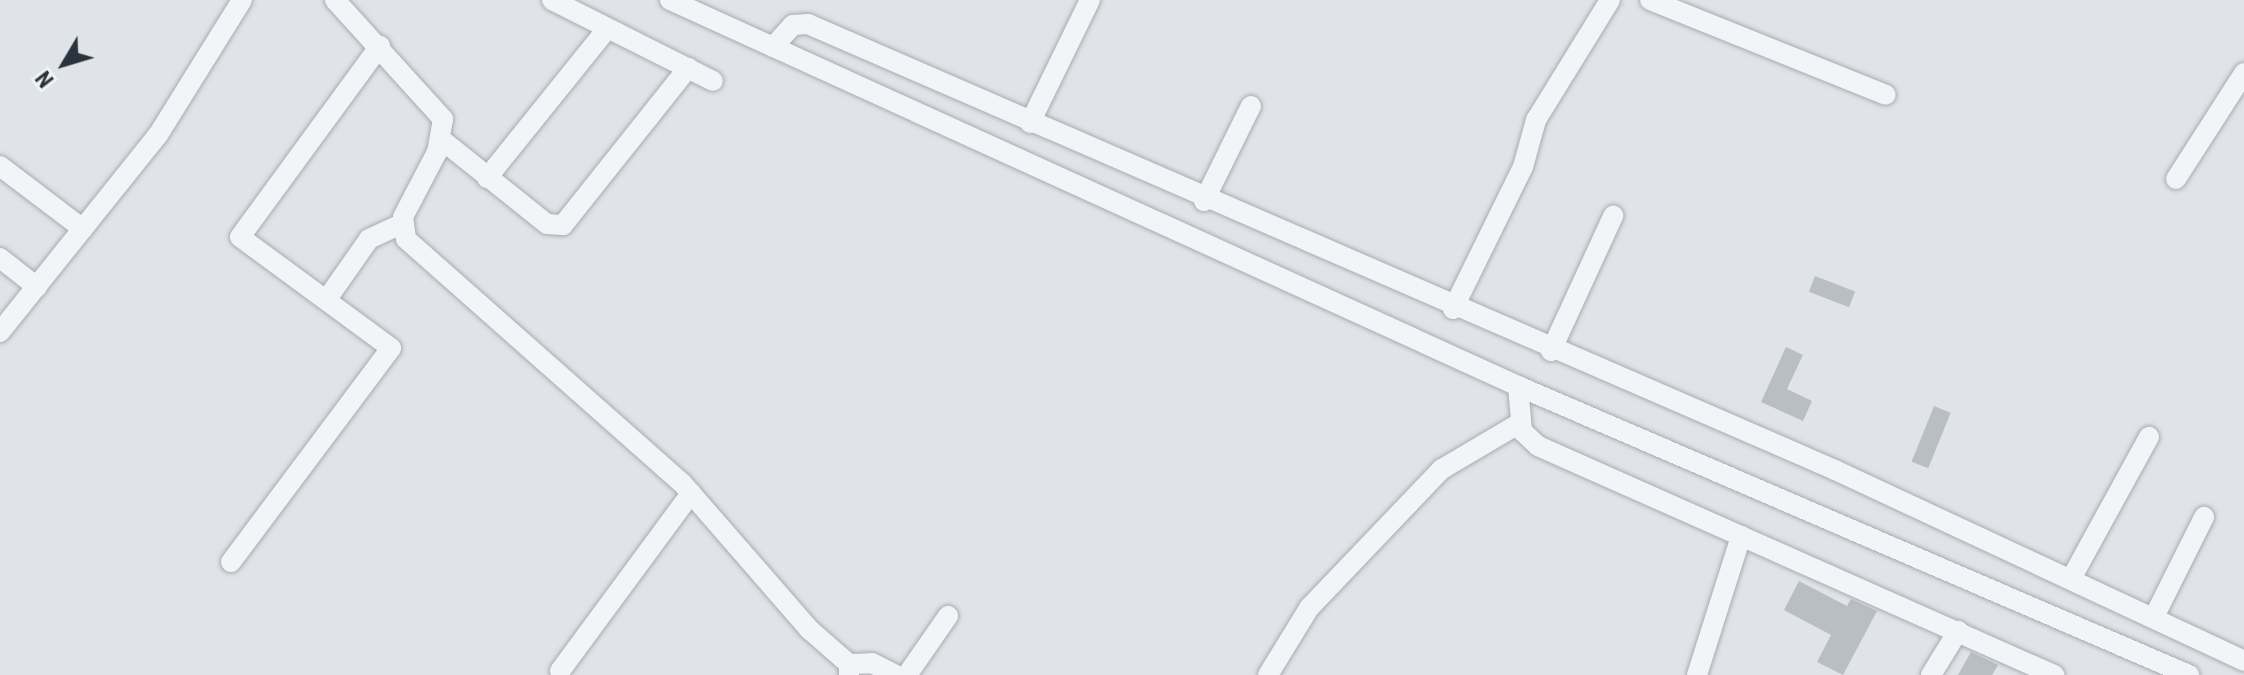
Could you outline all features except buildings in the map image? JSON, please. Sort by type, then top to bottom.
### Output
[{"type":"street","points":[[0,332],[158,135],[242,0]]},
{"type":"street","points":[[327,299],[369,239],[401,224],[442,140],[438,109],[335,0]]},
{"type":"street","points":[[552,0],[713,81]]},
{"type":"street","points":[[670,0],[1518,386],[2189,675]]},
{"type":"street","points":[[1030,123],[1090,0]]},
{"type":"street","points":[[1650,0],[1886,95]]},
{"type":"street","points":[[1453,309],[1523,167],[1536,120],[1606,1]]},
{"type":"street","points":[[773,47],[793,25],[808,24],[1204,201],[2072,577],[2244,661]]},
{"type":"street","points":[[487,178],[607,29]]},
{"type":"street","points":[[231,562],[391,348],[241,234],[380,46]]},
{"type":"street","points":[[442,140],[547,224],[563,225],[688,68]]},
{"type":"street","points":[[2176,179],[2244,73]]},
{"type":"street","points":[[1204,201],[1251,106]]},
{"type":"street","points":[[0,166],[83,229]]},
{"type":"street","points":[[1551,351],[1613,216]]},
{"type":"street","points":[[401,224],[412,246],[691,493],[810,630],[849,670],[872,663],[896,675]]},
{"type":"street","points":[[0,258],[37,287]]},
{"type":"street","points":[[1518,386],[1520,423],[1538,446],[2054,675]]},
{"type":"street","points":[[1268,675],[1309,608],[1442,469],[1520,423]]},
{"type":"street","points":[[2072,577],[2149,437]]},
{"type":"street","points":[[560,671],[691,493]]},
{"type":"street","points":[[2154,617],[2204,517]]},
{"type":"street","points":[[1697,675],[1741,536]]},
{"type":"street","points":[[907,675],[948,616]]},
{"type":"street","points":[[1931,675],[1958,631]]}]
